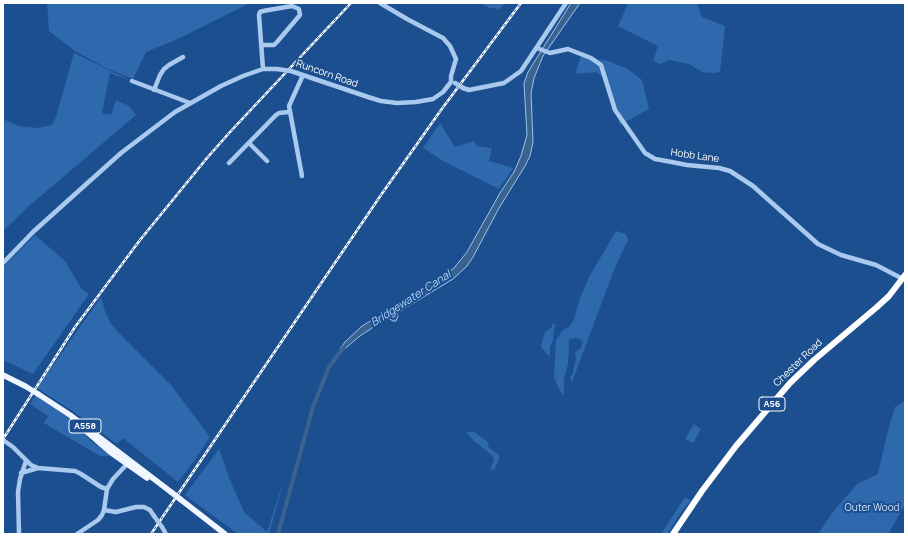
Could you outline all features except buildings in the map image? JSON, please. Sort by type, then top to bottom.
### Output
[{"type":"highway","name":"Chester Road","points":[[673,534],[702,491],[736,446],[790,383],[814,360],[877,307],[904,277]]},
{"type":"main road","name":"A558","points":[[3,375],[25,386],[55,405],[112,450],[171,492],[225,534]]},
{"type":"street","points":[[380,3],[443,38],[450,46],[456,59],[451,76],[453,83],[469,90],[504,83],[521,71],[538,48],[566,3]]},
{"type":"street","points":[[262,45],[274,45],[300,15],[298,9],[292,6],[260,12],[263,70]]},
{"type":"street","name":"Hobb Lane","points":[[538,48],[547,53],[568,49],[591,58],[601,65],[615,110],[645,153],[655,159],[687,165],[719,168],[730,171],[753,186],[818,244],[841,255],[904,277]]},
{"type":"street","points":[[154,90],[160,74],[164,69],[183,57]]},
{"type":"street","name":"Runcorn Road","points":[[3,263],[33,232],[115,158],[160,122],[190,103],[243,76],[263,70],[277,69],[291,71],[374,99],[397,103],[433,99],[453,83]]},
{"type":"street","points":[[302,176],[289,106],[290,100],[303,75]]},
{"type":"street","points":[[132,81],[190,103]]},
{"type":"street","points":[[229,163],[276,115],[279,113],[289,112]]},
{"type":"street","points":[[249,143],[267,162]]},
{"type":"street","points":[[3,440],[26,461],[38,468]]},
{"type":"street","points":[[19,534],[17,497],[18,486],[26,461]]},
{"type":"street","points":[[78,534],[98,520],[104,510],[107,489],[113,479],[128,462]]},
{"type":"street","points":[[22,473],[38,468],[74,471],[88,478],[100,487],[107,489]]},
{"type":"street","points":[[104,510],[116,512],[136,507],[144,507],[150,510],[166,534]]},
{"type":"green space","points":[[47,3],[250,3],[180,38],[146,52],[133,79],[106,68],[75,51],[49,31]]},
{"type":"green space","points":[[480,3],[505,3],[500,9],[490,8]]},
{"type":"green space","points":[[628,3],[697,3],[702,17],[725,26],[720,72],[702,72],[689,64],[669,60],[661,64],[653,61],[658,46],[618,26]]},
{"type":"green space","points":[[74,53],[132,81],[110,73],[102,113],[111,115],[116,100],[129,106],[136,115],[29,206],[3,231],[3,119],[18,126],[38,128],[52,125],[56,117]]},
{"type":"green space","points":[[581,56],[608,61],[628,69],[642,80],[649,109],[620,125],[603,77],[596,72],[575,74]]},
{"type":"green space","points":[[440,123],[455,147],[474,141],[476,146],[492,148],[489,161],[513,168],[499,189],[443,161],[423,148]]},
{"type":"green space","points":[[616,231],[626,234],[628,240],[614,270],[572,382],[570,379],[576,359],[575,353],[581,348],[583,342],[580,339],[569,339],[568,364],[564,379],[564,396],[554,377],[556,340],[563,330],[570,326],[574,319],[580,298],[589,277]]},
{"type":"green space","points":[[35,235],[65,261],[81,288],[89,294],[33,374],[3,360],[3,267]]},
{"type":"green space","points":[[101,297],[110,322],[117,331],[171,385],[210,437],[178,482],[123,438],[117,444],[71,410],[37,388]]},
{"type":"green space","points":[[553,323],[555,325],[553,340],[550,347],[550,357],[542,349],[541,345],[545,332],[551,328]]},
{"type":"green space","points":[[36,395],[71,419],[91,441],[110,455],[100,456],[44,423],[48,416],[30,404]]},
{"type":"green space","name":"Outer Wood","points":[[905,401],[905,505],[888,534],[818,534],[832,513],[857,484],[878,474],[895,407]]},
{"type":"green space","points":[[694,424],[701,429],[693,443],[685,439]]},
{"type":"green space","points":[[466,432],[474,432],[487,441],[489,448],[500,456],[495,469],[490,470],[494,460],[493,456],[474,441]]},
{"type":"green space","points":[[219,449],[228,475],[244,512],[267,532],[285,476],[269,534],[238,534],[185,495]]},
{"type":"green space","points":[[685,497],[691,501],[685,507],[667,534],[661,534]]},
{"type":"water","points":[[571,3],[580,3],[543,56],[534,78],[531,93],[533,142],[530,156],[499,208],[473,257],[467,266],[453,279],[397,313],[398,316],[396,321],[388,318],[360,336],[342,351],[340,349],[345,342],[362,326],[439,279],[454,268],[467,252],[500,193],[514,172],[521,156],[527,135],[524,83],[528,72]]},
{"type":"waterway","name":"Bridgewater Canal","points":[[278,534],[313,407],[329,367],[344,347]]},
{"type":"railway","points":[[3,439],[75,327],[140,240],[230,132],[351,3]]},
{"type":"railway","points":[[151,534],[381,195],[441,110],[521,3]]}]
